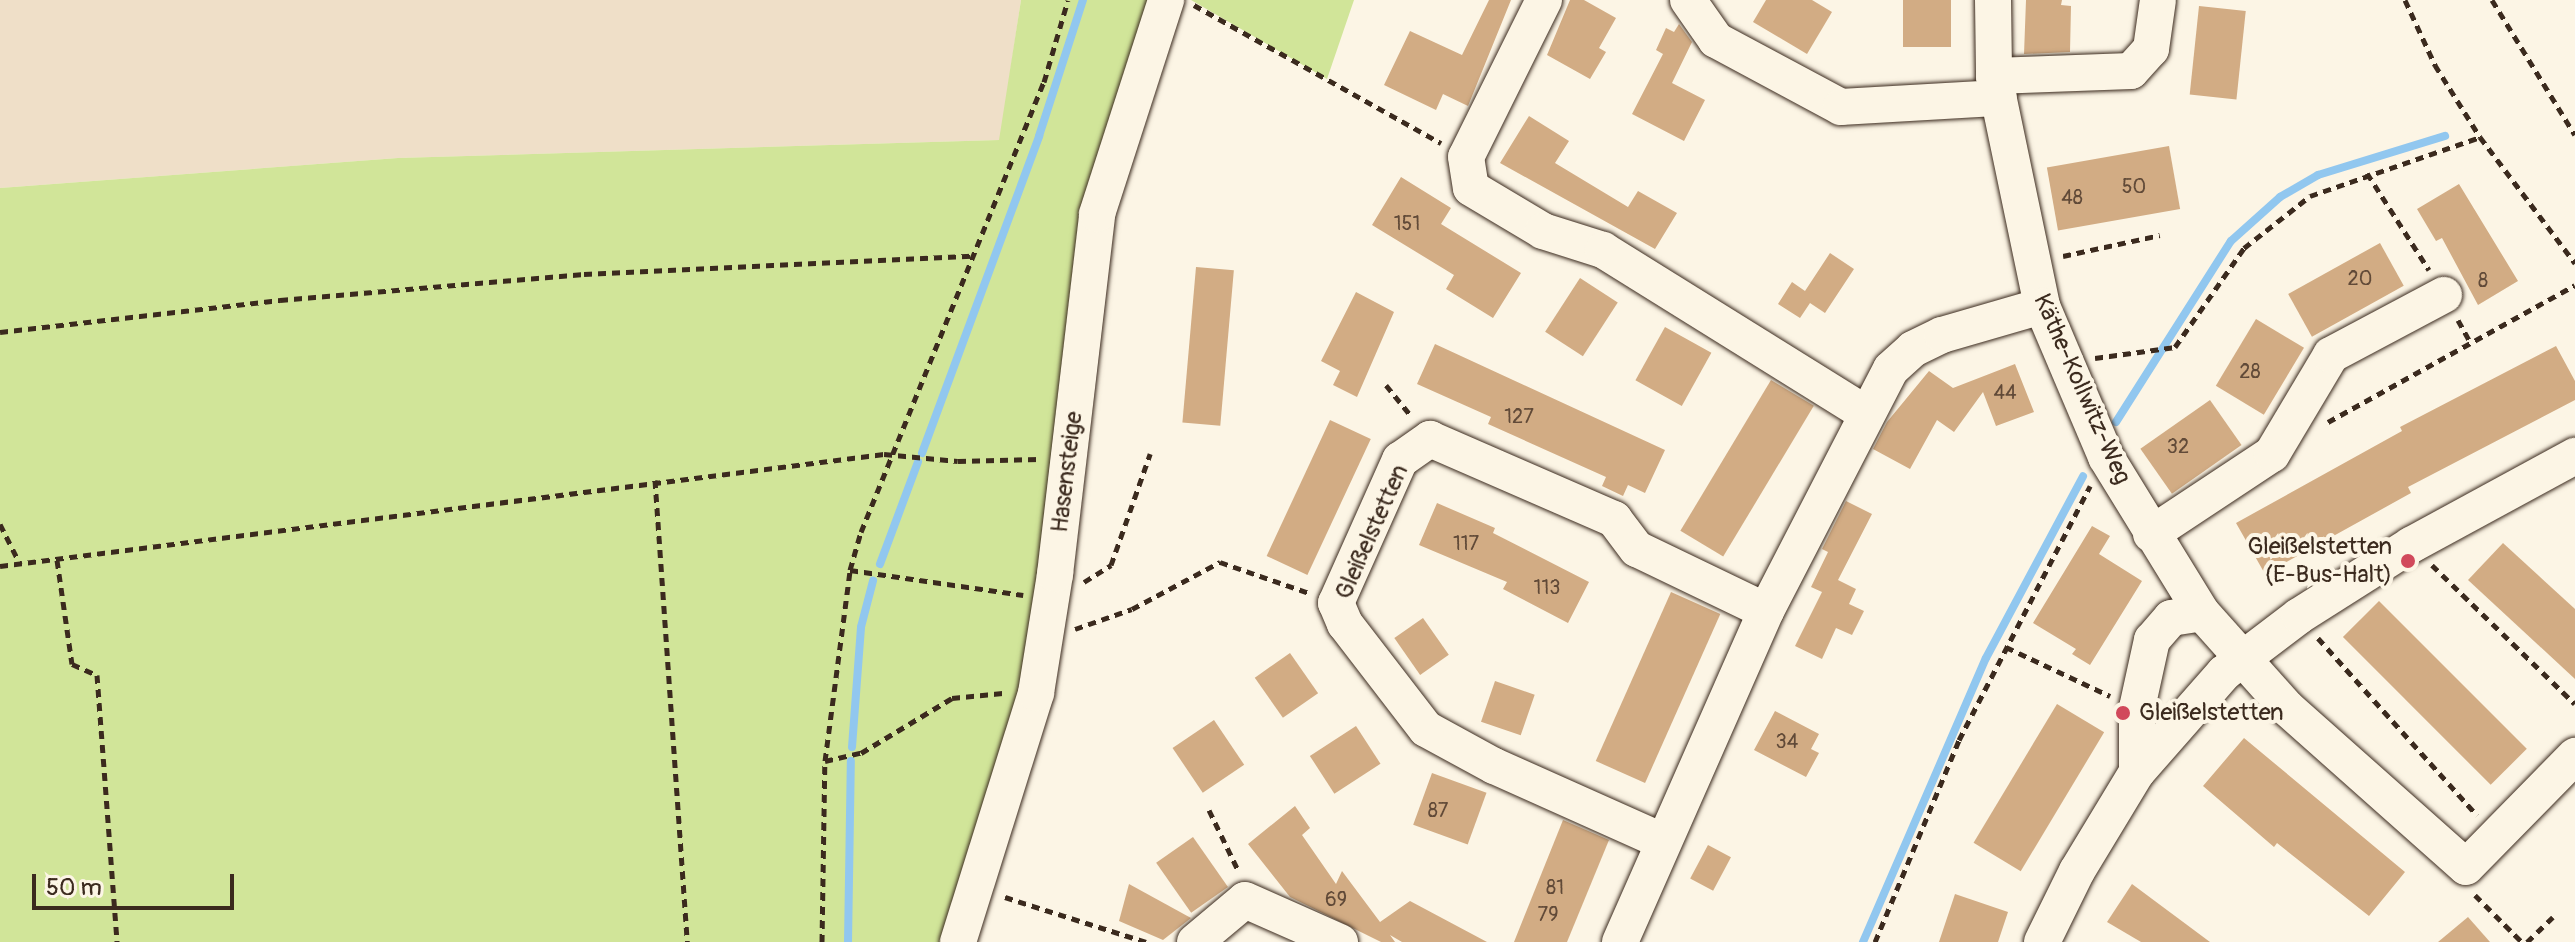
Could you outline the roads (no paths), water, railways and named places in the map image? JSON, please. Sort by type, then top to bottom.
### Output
[{"type":"street","name":"Hasensteige","points":[[958,942],[1036,693],[1069,460],[1097,214],[1166,0]]},
{"type":"street","points":[[1544,0],[1466,157],[1471,188],[1543,231],[1603,250],[1865,413]]},
{"type":"street","points":[[1688,0],[1716,40],[1841,107],[2131,71],[2151,49],[2158,0]]},
{"type":"street","name":"Käthe-Kollwitz-Weg","points":[[1993,0],[1996,87],[2030,262],[2042,306],[2106,457],[2202,613],[2287,708],[2466,867],[2575,756]]},
{"type":"street","points":[[2151,534],[2272,454],[2331,355],[2444,295]]},
{"type":"street","points":[[1620,942],[1766,611],[1865,413],[1891,369],[1913,349],[1942,335],[2042,306]]},
{"type":"street","name":"Gleißelstetten","points":[[1662,841],[1494,766],[1426,729],[1345,624],[1336,603],[1400,460],[1430,439],[1614,519],[1637,549],[1766,611]]},
{"type":"street","points":[[2042,942],[2077,871],[2137,772],[2241,657],[2411,545],[2575,456]]},
{"type":"street","points":[[2137,772],[2137,708],[2143,670],[2161,627],[2184,613],[2202,613]]},
{"type":"street","points":[[1195,942],[1245,900],[1340,942]]},
{"type":"waterway","points":[[922,453],[1039,136],[1083,0]]},
{"type":"waterway","points":[[2116,422],[2231,241],[2280,197],[2318,175],[2445,136]]},
{"type":"waterway","points":[[880,564],[918,462]]},
{"type":"waterway","points":[[1863,942],[1986,658],[2083,476]]},
{"type":"waterway","points":[[852,747],[861,627],[873,581]]},
{"type":"waterway","points":[[848,942],[851,761]]},
{"type":"place","name":"Gleißelstetten (E-Bus-Halt)","points":[[2408,561]]},
{"type":"place","name":"Gleißelstetten","points":[[2123,713]]}]
